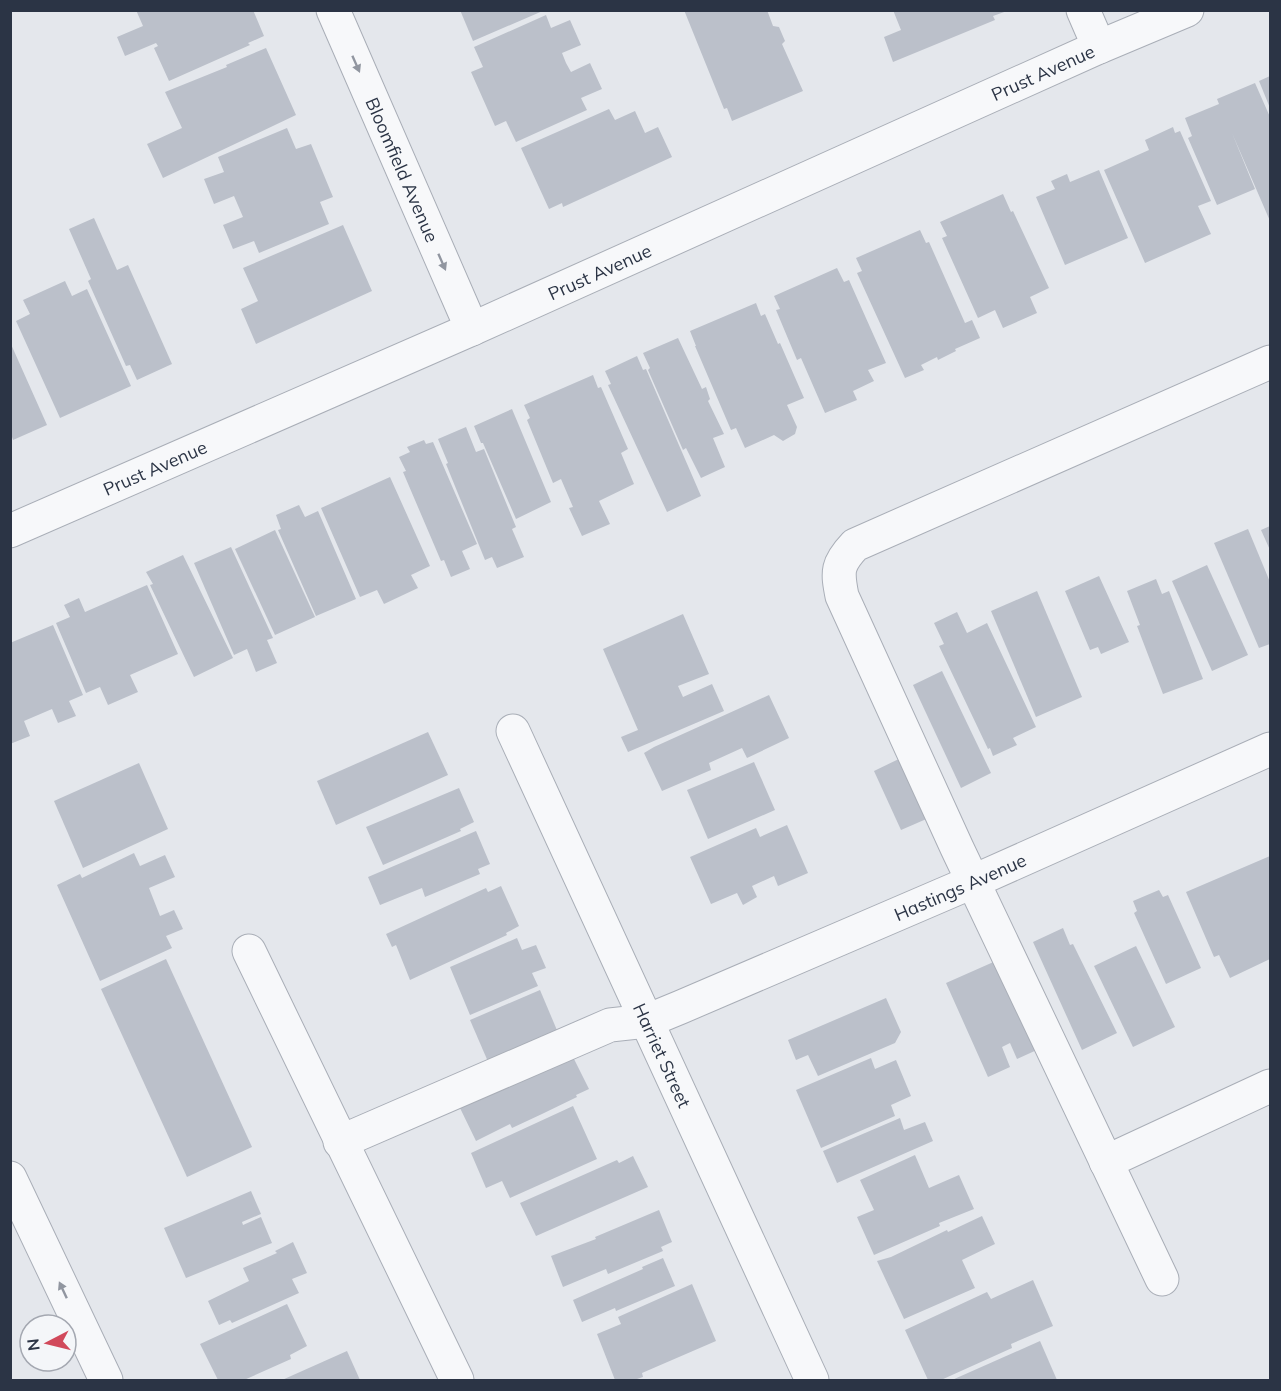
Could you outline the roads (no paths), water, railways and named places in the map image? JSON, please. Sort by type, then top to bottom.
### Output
[{"type":"street","name":"Bloomfield Avenue","points":[[333,10],[472,329]]},
{"type":"street","points":[[1083,10],[1099,47]]},
{"type":"street","name":"Prust Avenue","points":[[10,531],[472,329],[1099,47],[1187,10]]},
{"type":"street","points":[[1162,1279],[972,882],[842,596],[838,574],[843,558],[855,545],[1270,362]]},
{"type":"street","name":"Harriet Street","points":[[513,731],[812,1380]]},
{"type":"street","name":"Hastings Avenue","points":[[340,1142],[610,1025],[647,1021],[972,882],[1270,749]]},
{"type":"street","points":[[249,951],[340,1142],[458,1380]]},
{"type":"street","points":[[1106,1162],[1270,1086]]},
{"type":"street","points":[[10,1178],[106,1380]]}]
